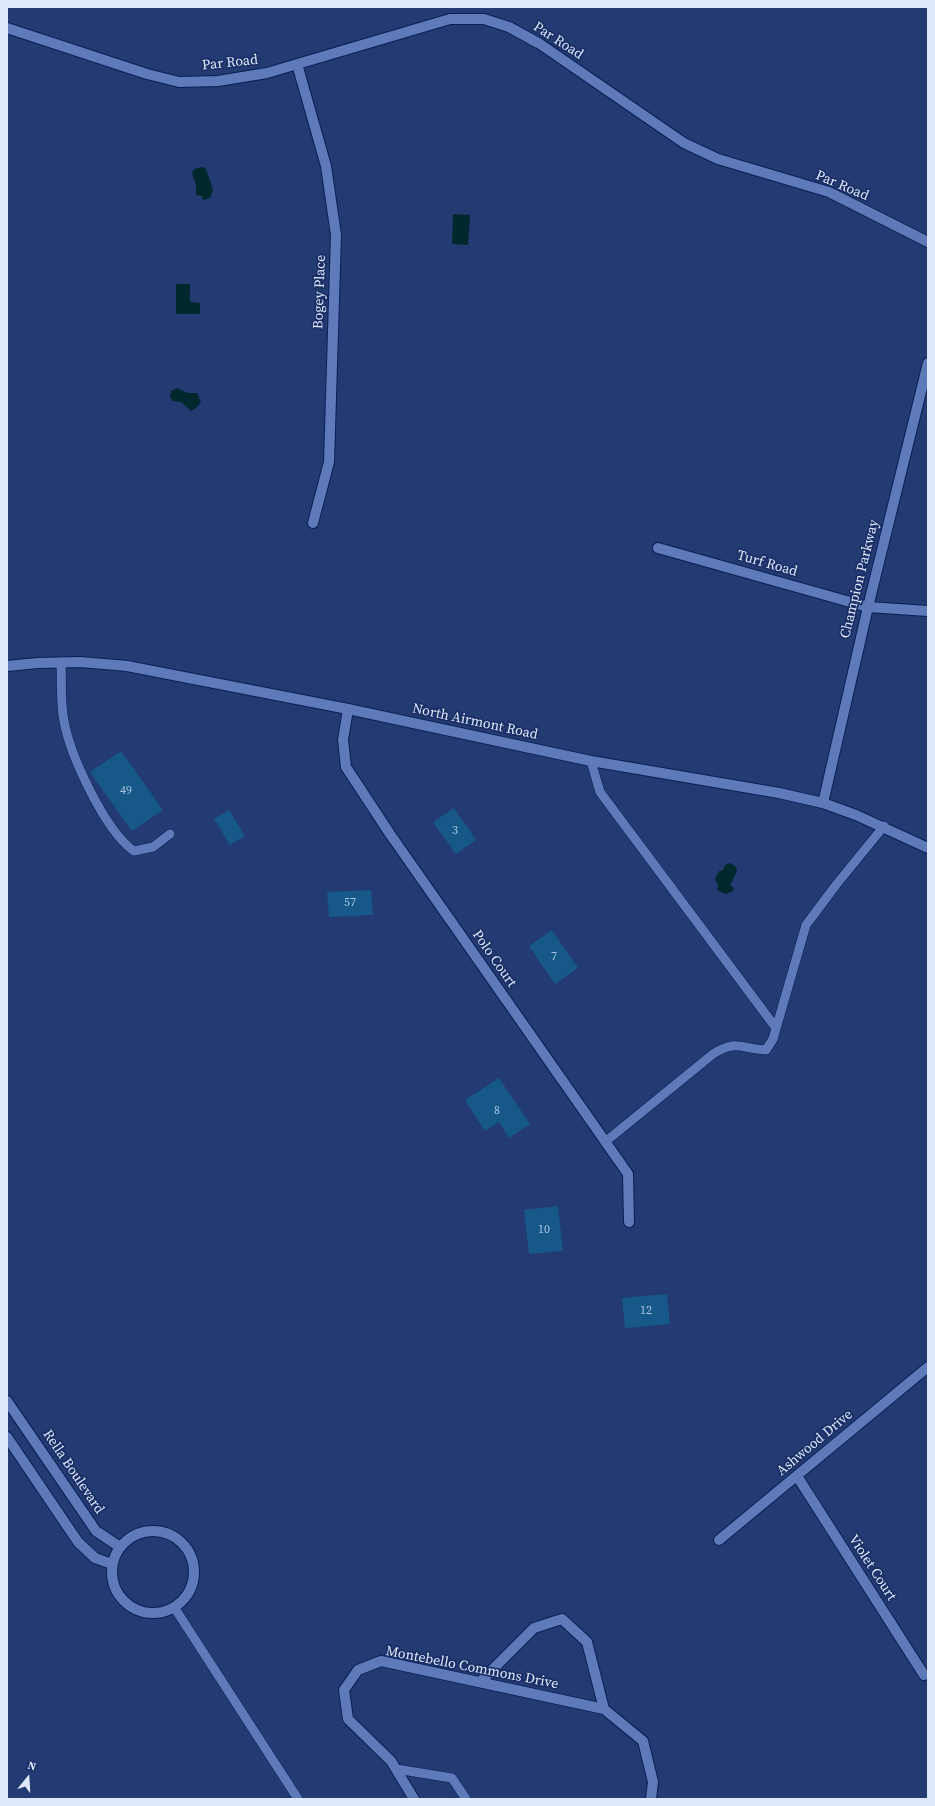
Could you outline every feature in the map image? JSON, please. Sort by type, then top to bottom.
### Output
[{"type":"street","name":"Par Road","points":[[7,28],[147,74],[179,82],[218,81],[267,73],[450,19],[484,18],[509,27],[540,44],[684,143],[718,159],[829,192],[928,242]]},
{"type":"street","name":"Bogey Place","points":[[297,64],[326,166],[336,235],[329,462],[313,523]]},
{"type":"street","name":"Champion Parkway","points":[[823,802],[868,607],[928,363]]},
{"type":"street","name":"Turf Road","points":[[658,548],[868,607],[928,611]]},
{"type":"street","name":"North Airmont Road","points":[[7,666],[61,662],[127,666],[348,709],[592,761],[735,785],[823,802],[884,826],[928,848]]},
{"type":"street","name":"Polo Court","points":[[348,709],[343,740],[346,767],[390,834],[628,1174],[629,1222]]},
{"type":"street","name":"Ashwood Drive","points":[[719,1540],[928,1367]]},
{"type":"street","name":"Rella Boulevard","points":[[8,1405],[96,1531],[120,1547]]},
{"type":"street","points":[[7,1437],[78,1542],[95,1558],[112,1564]]},
{"type":"street","name":"Violet Court","points":[[797,1476],[924,1675]]},
{"type":"street","points":[[155,1531],[169,1534],[186,1547],[193,1565],[194,1578],[189,1591],[181,1602],[167,1611],[155,1613],[137,1610],[126,1603],[117,1592],[112,1578],[112,1564],[120,1547],[131,1537],[141,1532],[155,1531]]},
{"type":"street","points":[[480,1682],[534,1628],[562,1619],[587,1642],[604,1709]]},
{"type":"street","name":"Montebello Commons Drive","points":[[414,1799],[391,1761],[348,1719],[344,1690],[358,1670],[381,1661],[604,1709],[643,1741],[653,1782],[651,1799]]},
{"type":"lane","points":[[61,662],[63,720],[76,763],[92,795],[116,832],[134,851],[153,846],[170,834]]},
{"type":"lane","points":[[592,761],[600,792],[776,1028]]},
{"type":"lane","points":[[605,1142],[724,1047],[734,1045],[755,1050],[766,1050],[773,1039],[806,925],[884,826]]},
{"type":"lane","points":[[174,1607],[298,1799]]},
{"type":"lane","points":[[396,1769],[452,1778],[466,1799]]},
{"type":"shaded area","points":[[203,167],[206,169],[213,190],[210,198],[203,200],[202,196],[196,195],[196,185],[192,173],[194,169]]},
{"type":"shaded area","points":[[453,214],[470,215],[468,245],[452,244]]},
{"type":"shaded area","points":[[176,284],[190,284],[190,302],[200,303],[200,314],[176,314]]},
{"type":"shaded area","points":[[177,388],[188,393],[197,393],[201,402],[191,411],[181,402],[173,401],[170,397],[171,391]]},
{"type":"shaded area","points":[[730,863],[736,867],[737,871],[730,885],[734,888],[732,892],[725,894],[717,890],[718,885],[715,879],[719,871],[722,871],[726,864]]},
{"type":"building","points":[[121,751],[163,810],[132,831],[90,772]]},
{"type":"building","points":[[454,808],[476,840],[456,854],[433,822]]},
{"type":"building","points":[[229,810],[245,836],[230,845],[214,819]]},
{"type":"building","points":[[371,890],[373,915],[329,917],[327,892]]},
{"type":"building","points":[[552,930],[578,968],[555,984],[529,946]]},
{"type":"building","points":[[499,1078],[530,1124],[509,1138],[499,1122],[485,1131],[465,1100]]},
{"type":"building","points":[[558,1206],[563,1251],[529,1254],[524,1210]]},
{"type":"building","points":[[667,1294],[670,1324],[625,1328],[622,1298]]}]
